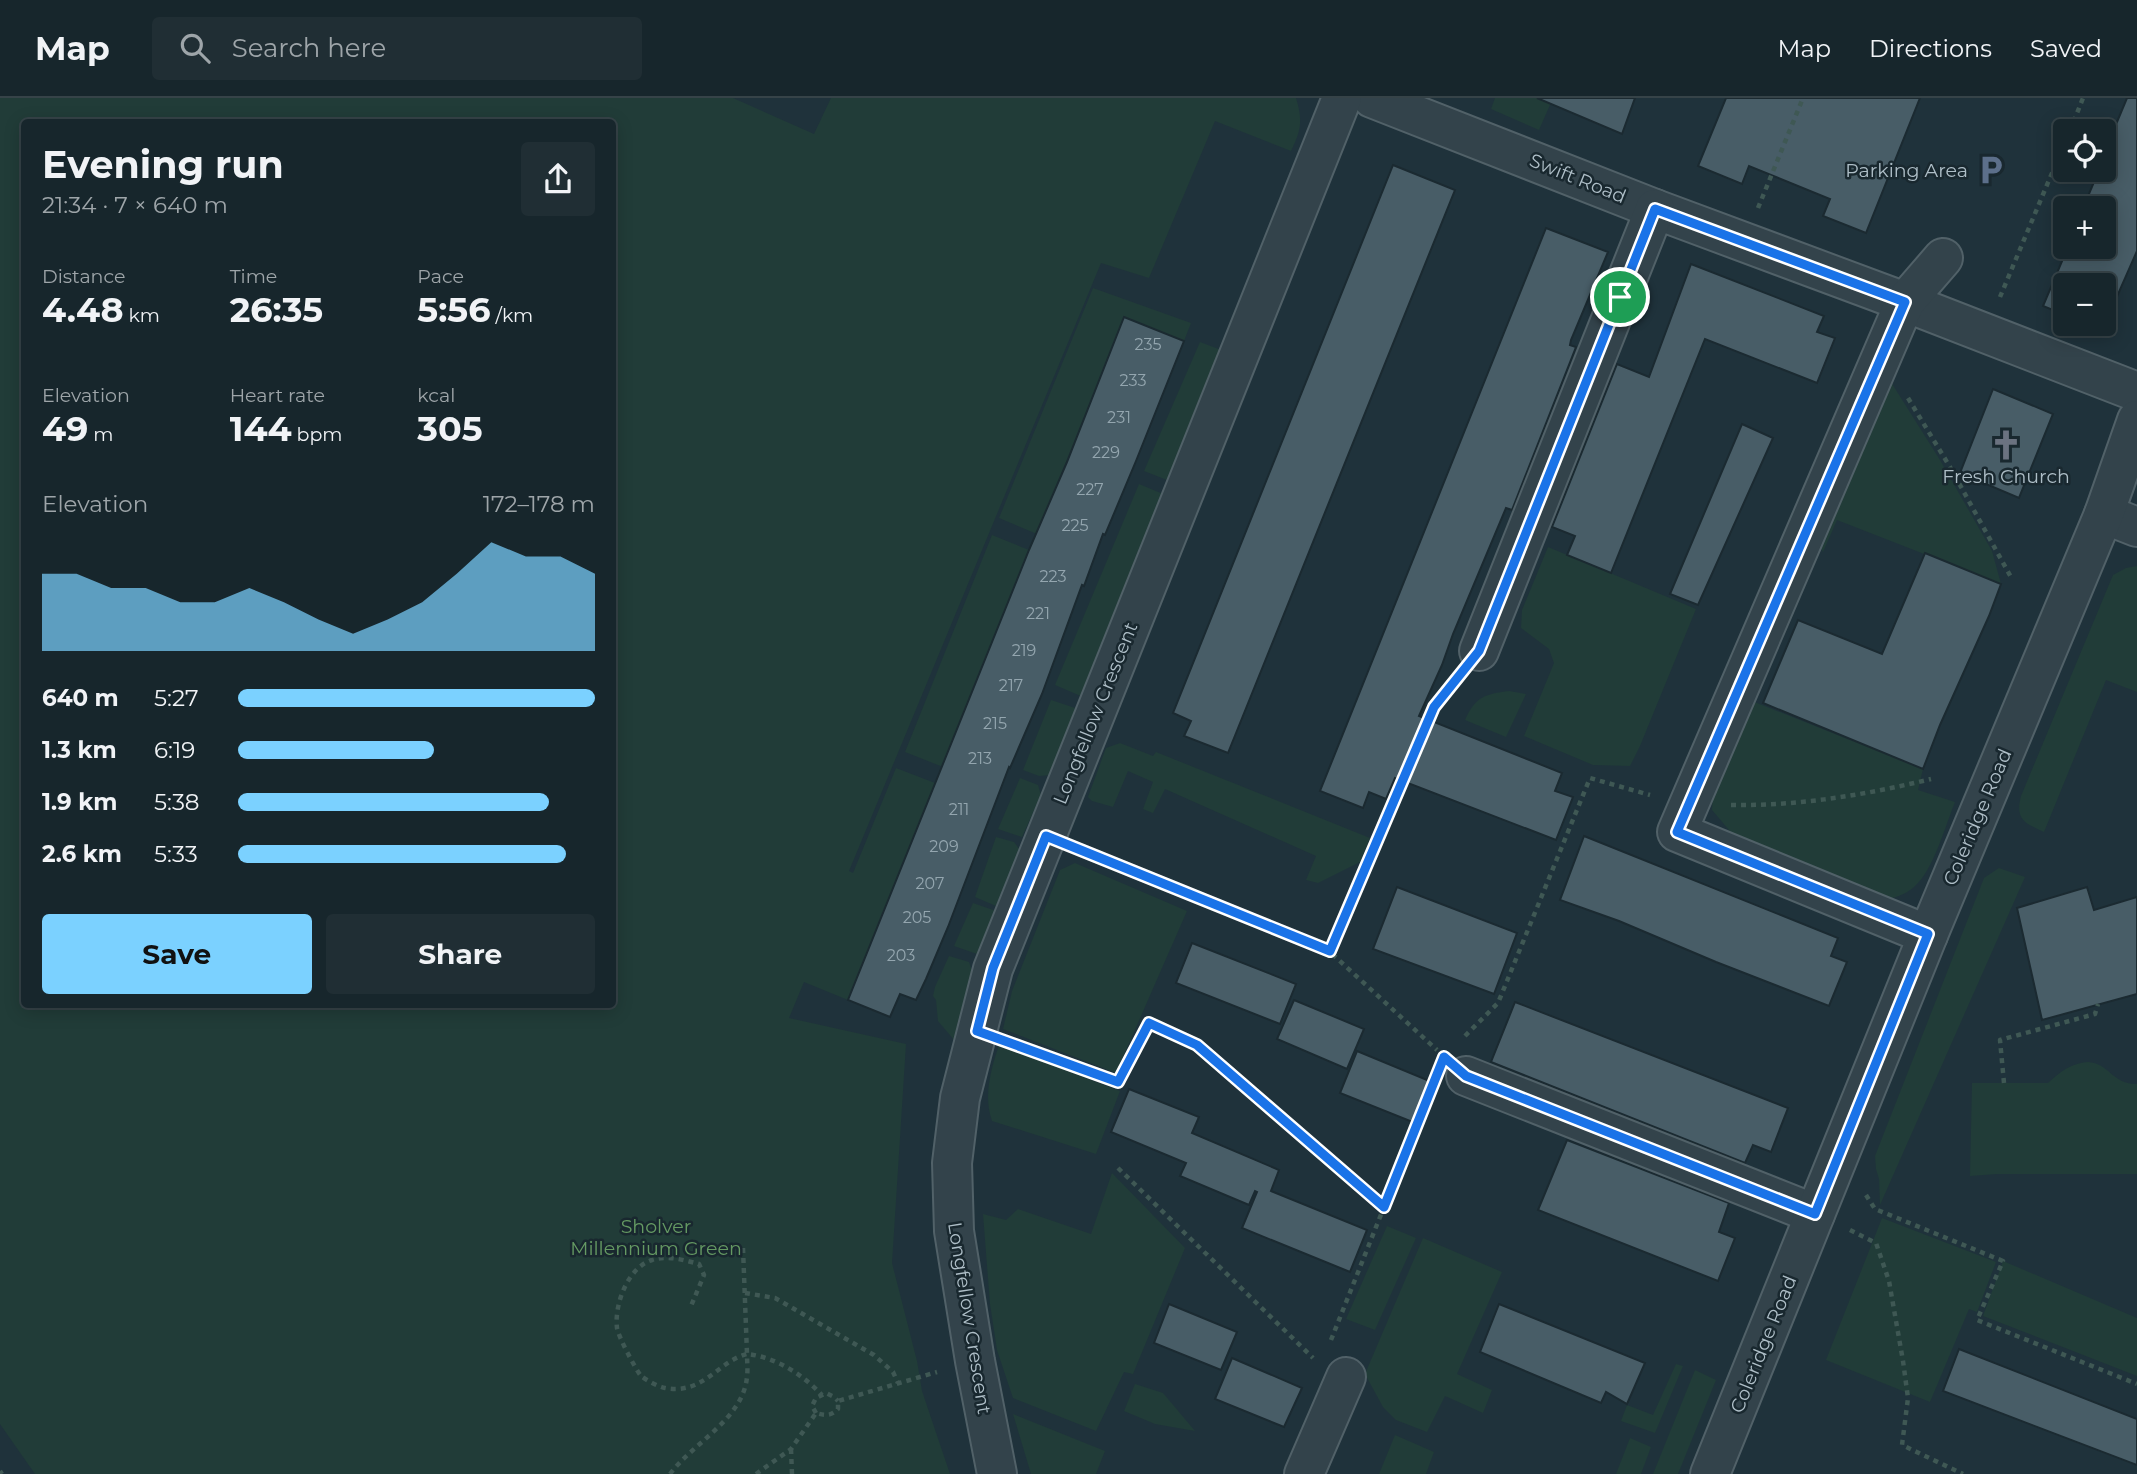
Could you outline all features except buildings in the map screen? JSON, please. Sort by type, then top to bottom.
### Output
[{"type":"street","name":"Longfellow Crescent","points":[[997,1474],[975,1362],[954,1231],[952,1163],[960,1098],[993,968],[1342,98]]},
{"type":"street","name":"Swift Road","points":[[1372,98],[1459,113],[1655,209],[2137,392]]},
{"type":"street","points":[[1479,651],[1655,209]]},
{"type":"street","points":[[1928,934],[1677,832],[1905,302],[1943,258]]},
{"type":"street","name":"Coleridge Road","points":[[1710,1474],[1928,934],[2120,521],[2137,420]]},
{"type":"street","points":[[1455,1066],[1815,1214]]},
{"type":"street","points":[[1304,1474],[1334,1371]]},
{"type":"path","points":[[1745,241],[1803,98]]},
{"type":"path","points":[[2075,119],[2083,98]]},
{"type":"path","points":[[1985,334],[2053,171]]},
{"type":"path","points":[[1883,356],[1950,467],[2012,579]]},
{"type":"path","points":[[1330,951],[1434,707],[1479,651]]},
{"type":"path","points":[[1118,1168],[1334,1371],[1384,1207],[1455,1066],[1498,1003],[1590,778],[1688,805],[1769,805],[1822,800],[1876,793],[1931,779]]},
{"type":"path","points":[[1046,836],[1330,951],[1455,1066]]},
{"type":"path","points":[[2004,1083],[2000,1040],[2095,1014],[2098,1004]]},
{"type":"path","points":[[977,1031],[1118,1082],[1149,1023],[1197,1045],[1384,1207]]},
{"type":"path","points":[[1839,1155],[1875,1209],[2003,1261],[1977,1320],[2137,1384]]},
{"type":"path","points":[[1815,1214],[1876,1243],[1889,1281],[1908,1398],[1902,1445],[1964,1474]]},
{"type":"path","points":[[670,1474],[681,1459],[722,1424],[738,1403],[747,1379],[743,1248]]},
{"type":"path","points":[[691,1306],[704,1275],[699,1264],[676,1258],[650,1260],[629,1277],[620,1300],[617,1328],[640,1375],[664,1389],[693,1387],[738,1356],[759,1355],[776,1361],[822,1395]]},
{"type":"path","points":[[745,1293],[775,1298],[874,1355],[893,1372],[898,1383]]},
{"type":"path","points":[[838,1401],[975,1362]]},
{"type":"path","points":[[822,1395],[834,1397],[838,1401],[838,1409],[832,1414],[817,1413],[812,1406],[822,1395]]},
{"type":"path","points":[[756,1474],[791,1449],[817,1413]]},
{"type":"path","points":[[791,1449],[792,1474]]},
{"type":"green space","name":"Sholver Millennium Green","points":[[0,98],[733,98],[814,134],[831,98],[1296,98],[1300,125],[1291,151],[1215,121],[1149,278],[1101,263],[849,871],[853,873],[896,768],[935,783],[848,1000],[804,982],[789,1018],[906,1044],[892,1263],[922,1391],[950,1474],[35,1474],[0,1424]]},
{"type":"green space","points":[[1495,98],[1553,98],[1539,130],[1491,109]]},
{"type":"green space","points":[[1093,288],[1191,323],[1184,341],[1124,318],[1037,534],[999,518]]},
{"type":"green space","points":[[1200,342],[1224,351],[1167,480],[1144,471]]},
{"type":"green space","points":[[1884,371],[1940,460],[1992,551],[2001,584],[1837,520],[1823,552],[1814,536]]},
{"type":"green space","points":[[1139,484],[1163,494],[1083,697],[1055,685]]},
{"type":"green space","points":[[992,535],[1029,550],[943,767],[905,752]]},
{"type":"green space","points":[[1548,547],[1696,609],[1630,766],[1593,765],[1524,736],[1554,663],[1549,649],[1521,628],[1522,610]]},
{"type":"green space","points":[[2137,566],[2137,692],[2106,680],[2044,832],[2031,826],[2020,815],[2021,796],[2113,575]]},
{"type":"green space","points":[[1509,691],[1526,694],[1506,737],[1465,720],[1473,706],[1482,698]]},
{"type":"green space","points":[[1051,700],[1075,708],[1072,727],[1051,775],[1039,776],[1023,770]]},
{"type":"green space","points":[[1752,701],[1923,769],[1918,790],[1955,802],[1933,859],[1922,879],[1903,894],[1890,899],[1740,843],[1712,810],[1713,792]]},
{"type":"green space","points":[[1120,743],[1153,756],[1156,752],[1370,838],[1360,862],[1318,883],[1306,880],[1316,856],[1165,789],[1153,813],[1143,809],[1153,782],[1128,771],[1113,807],[1092,801],[1088,797],[1106,748]]},
{"type":"green space","points":[[1020,778],[1038,785],[1041,795],[1022,837],[998,829]]},
{"type":"green space","points":[[996,837],[1014,842],[1020,850],[996,906],[975,897]]},
{"type":"green space","points":[[1075,863],[1187,911],[1116,1073],[1003,1029],[1012,991],[1060,870]]},
{"type":"green space","points":[[1999,868],[2025,877],[1880,1205],[1875,1156],[1984,878]]},
{"type":"green space","points":[[973,903],[996,911],[977,954],[954,946]]},
{"type":"green space","points":[[949,956],[969,962],[972,971],[955,1041],[938,1021],[936,1000],[933,996]]},
{"type":"green space","points":[[999,1045],[1120,1091],[1096,1154],[992,1121],[988,1092]]},
{"type":"green space","points":[[2088,1062],[2101,1066],[2122,1081],[2137,1084],[2137,1174],[1970,1176],[1972,1083],[2048,1083],[2066,1069]]},
{"type":"green space","points":[[1112,1173],[1185,1248],[1133,1374],[1124,1372],[1096,1431],[1013,1398],[997,1350],[990,1304],[983,1214],[1006,1220],[1018,1209],[1091,1234]]},
{"type":"green space","points":[[1882,1218],[1996,1262],[1977,1312],[1969,1309],[1930,1402],[1826,1360]]},
{"type":"green space","points":[[1387,1226],[1416,1238],[1375,1330],[1346,1319]]},
{"type":"green space","points":[[1423,1238],[1502,1272],[1457,1374],[1492,1390],[1483,1413],[1445,1396],[1427,1432],[1396,1420],[1383,1407],[1365,1374]]},
{"type":"green space","points":[[2003,1261],[2137,1318],[2137,1376],[1983,1316]]},
{"type":"green space","points":[[1676,1364],[1683,1366],[1655,1433],[1621,1421],[1627,1405],[1653,1415]]},
{"type":"green space","points":[[1695,1370],[1716,1380],[1678,1474],[1653,1474]]},
{"type":"green space","points":[[1135,1384],[1163,1393],[1195,1431],[1155,1424],[1124,1411]]},
{"type":"green space","points":[[1013,1414],[1105,1451],[1096,1474],[1031,1474]]},
{"type":"green space","points":[[1395,1435],[1434,1452],[1426,1474],[1379,1474]]},
{"type":"green space","points":[[1630,1438],[1651,1447],[1641,1474],[1616,1474]]},
{"type":"place","name":"Parking Area","points":[[1991,170]]},
{"type":"place","name":"Fresh Church","points":[[2006,445]]},
{"type":"route","points":[[1655,209],[1905,302],[1677,832],[1928,934],[1815,1214],[1466,1076],[1444,1057],[1384,1207],[1197,1045],[1149,1023],[1118,1082],[977,1031],[993,968],[1046,836],[1330,951],[1434,707],[1479,651],[1620,297],[1655,209]]}]
